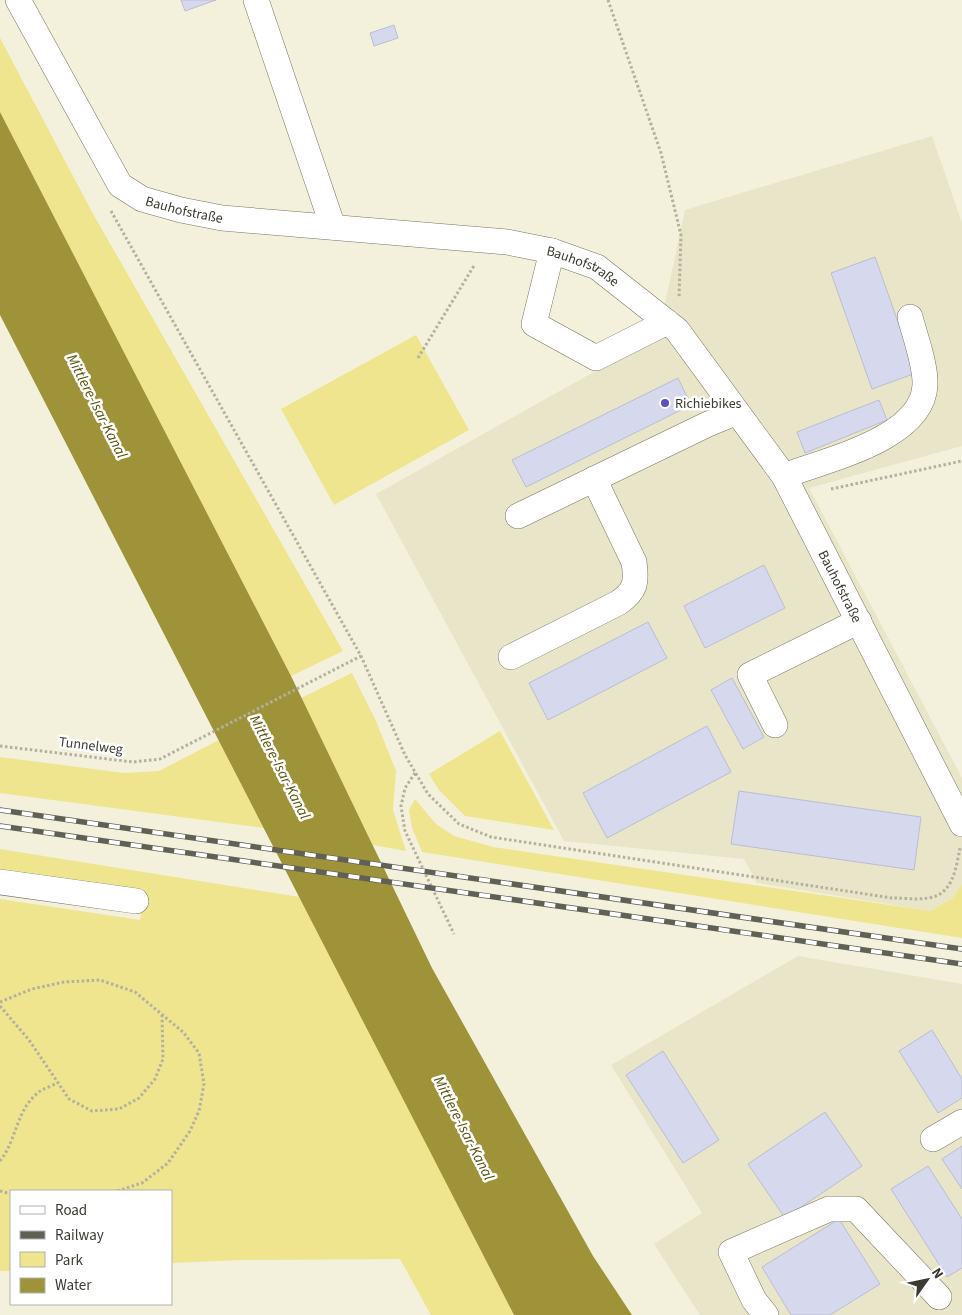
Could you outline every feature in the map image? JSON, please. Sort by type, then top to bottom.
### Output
[{"type":"street","name":"Bauhofstraße","points":[[18,0],[120,185],[142,199],[214,216],[490,240],[552,251],[597,267],[672,326],[737,412],[789,487],[859,621],[961,834]]},
{"type":"street","points":[[256,0],[333,227]]},
{"type":"street","points":[[552,251],[534,324],[596,358],[672,326]]},
{"type":"street","points":[[789,487],[864,448],[905,424],[918,410],[925,384],[919,350],[910,317]]},
{"type":"street","points":[[518,516],[706,425],[737,412]]},
{"type":"street","points":[[511,657],[618,602],[628,596],[634,586],[636,574],[634,562],[594,479]]},
{"type":"street","points":[[774,725],[750,675],[859,621]]},
{"type":"street","points":[[0,882],[136,901]]},
{"type":"street","points":[[933,1139],[962,1122]]},
{"type":"street","points":[[766,1315],[754,1300],[731,1252],[829,1210],[856,1209],[939,1297]]},
{"type":"path","points":[[608,0],[661,153],[681,235],[672,326]]},
{"type":"path","points":[[107,204],[361,656],[404,754],[428,794],[459,824],[491,837],[892,898],[930,898],[947,889],[956,872],[961,834]]},
{"type":"path","points":[[418,358],[490,240]]},
{"type":"path","points":[[789,487],[962,461]]},
{"type":"path","name":"Tunnelweg","points":[[0,746],[133,762],[160,759],[361,656]]},
{"type":"path","points":[[415,773],[405,788],[401,806],[405,832],[454,934]]},
{"type":"path","points":[[0,1002],[32,989],[64,982],[100,980],[135,992],[183,1032],[199,1053],[204,1084],[200,1111],[190,1132],[168,1163],[142,1183],[120,1190]]},
{"type":"path","points":[[0,1006],[29,1040],[69,1099],[92,1111],[119,1109],[139,1098],[155,1079],[163,1059],[162,1014]]},
{"type":"path","points":[[0,1161],[7,1152],[23,1110],[39,1092],[57,1083]]},
{"type":"shaded area","points":[[932,136],[962,223],[962,446],[809,488],[962,778],[962,884],[953,898],[931,911],[757,883],[744,859],[564,841],[376,494],[658,336],[685,210]]},
{"type":"shaded area","points":[[798,956],[962,984],[962,1315],[700,1315],[654,1244],[702,1213],[611,1065]]},
{"type":"green space","points":[[0,38],[92,212],[343,651],[291,676],[0,112]]},
{"type":"green space","points":[[416,335],[469,430],[334,505],[281,409]]},
{"type":"green space","points":[[352,673],[376,721],[396,771],[393,810],[406,851],[373,845],[301,698]]},
{"type":"green space","points":[[500,731],[554,830],[465,816],[439,790],[429,774]]},
{"type":"green space","points":[[219,740],[264,828],[0,793],[0,757],[124,773],[159,771]]},
{"type":"green space","points":[[415,799],[436,824],[454,836],[493,847],[931,911],[953,898],[962,884],[962,938],[422,852],[412,828],[409,810]]},
{"type":"green space","points":[[0,849],[300,897],[514,1315],[431,1315],[400,1259],[240,1260],[172,1263],[172,1190],[10,1190],[10,1271],[0,1271],[0,899],[140,920],[144,892],[0,870]]},
{"type":"water","name":"Mittlere-Isar-Kanal","points":[[0,112],[291,676],[432,968],[593,1256],[632,1315],[514,1315],[0,315]]},
{"type":"building","points":[[181,0],[216,0],[185,11]]},
{"type":"building","points":[[394,25],[398,38],[374,46],[370,33]]},
{"type":"building","points":[[875,257],[916,373],[872,389],[831,273]]},
{"type":"building","points":[[678,378],[691,405],[526,487],[512,460]]},
{"type":"building","points":[[879,400],[887,420],[805,453],[797,432]]},
{"type":"building","points":[[764,565],[785,608],[705,648],[684,606]]},
{"type":"building","points":[[648,622],[667,658],[548,720],[529,683]]},
{"type":"building","points":[[732,678],[764,737],[743,749],[711,690]]},
{"type":"building","points":[[707,726],[731,772],[607,838],[583,793]]},
{"type":"building","points":[[739,791],[921,817],[914,870],[731,844]]},
{"type":"building","points":[[932,1030],[962,1079],[962,1098],[938,1113],[899,1051]]},
{"type":"building","points":[[663,1051],[719,1140],[683,1163],[626,1075]]},
{"type":"building","points":[[825,1112],[862,1166],[785,1218],[748,1164]]},
{"type":"building","points":[[962,1146],[962,1189],[942,1159]]},
{"type":"building","points":[[928,1166],[962,1219],[962,1268],[947,1277],[891,1189]]},
{"type":"building","points":[[839,1219],[880,1284],[830,1315],[791,1315],[762,1267]]},
{"type":"railway","points":[[0,810],[962,949]]},
{"type":"railway","points":[[0,826],[962,964]]},
{"type":"place","name":"Richiebikes","points":[[665,403]]}]
